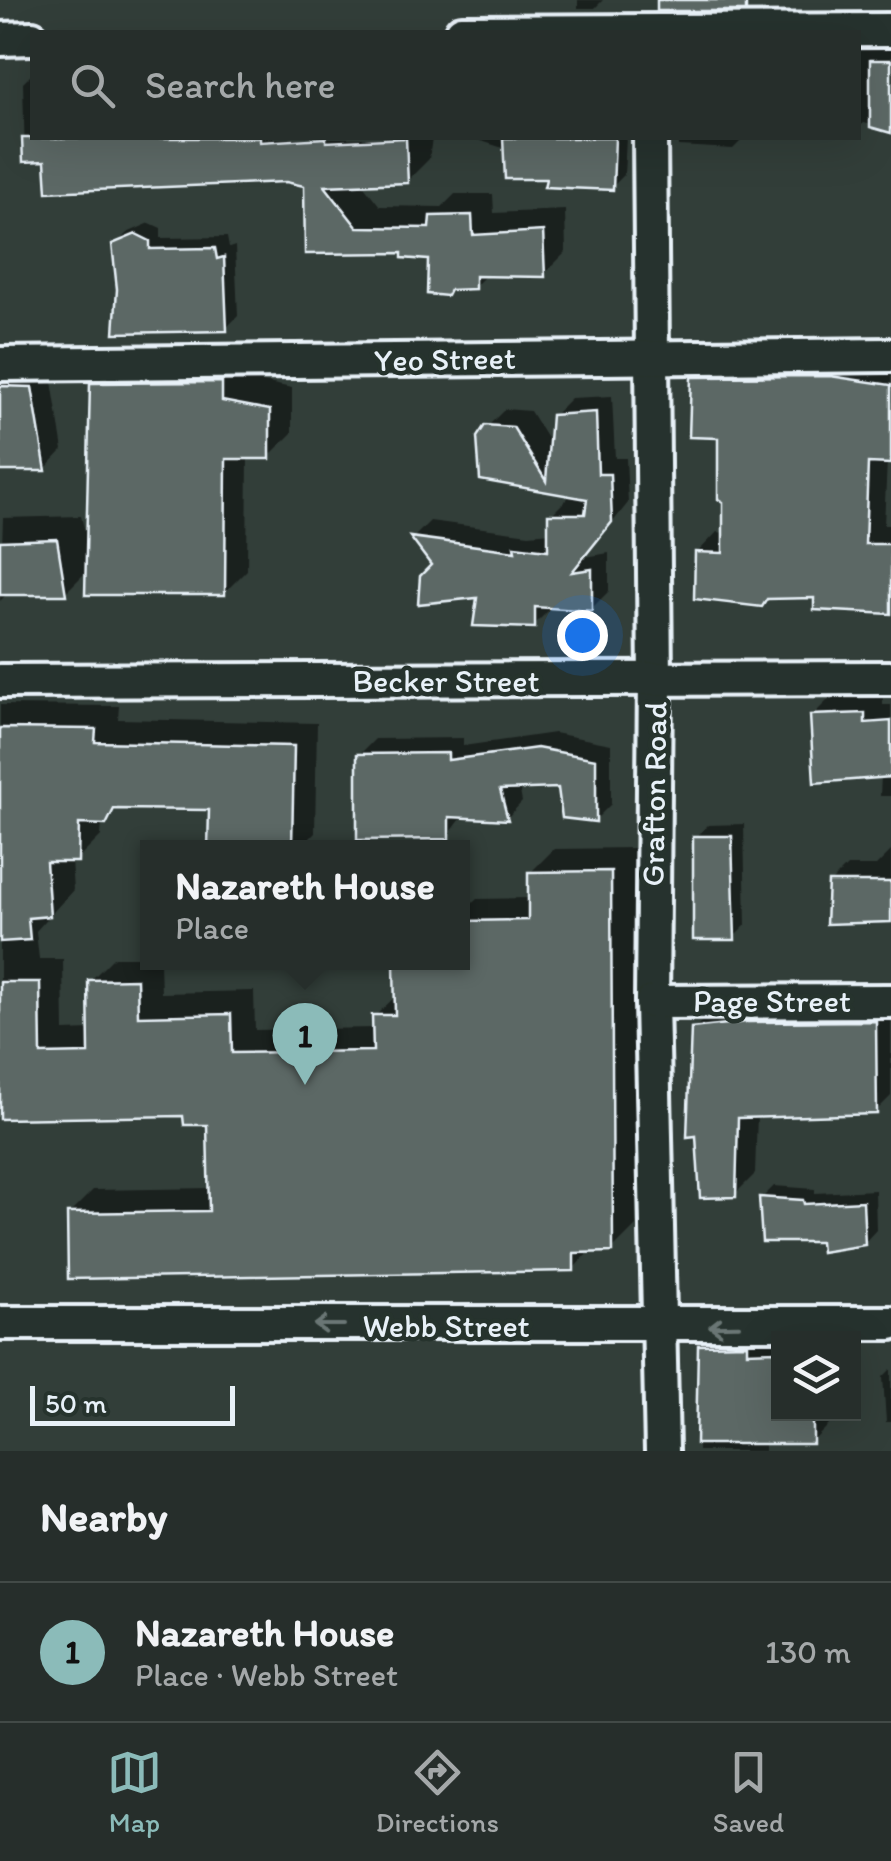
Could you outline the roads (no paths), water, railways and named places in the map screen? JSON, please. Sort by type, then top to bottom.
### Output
[{"type":"street","points":[[496,30],[648,21],[891,30]]},
{"type":"street","points":[[0,38],[30,38]]},
{"type":"street","name":"Grafton Road","points":[[650,140],[655,681],[652,1002],[662,1451]]},
{"type":"street","name":"Yeo Street","points":[[0,364],[891,355]]},
{"type":"street","name":"Becker Street","points":[[0,681],[891,678]]},
{"type":"street","name":"Page Street","points":[[652,1002],[891,1001]]},
{"type":"street","name":"Webb Street","points":[[0,1324],[891,1324]]},
{"type":"place","name":"Nazareth House","points":[[305,1085]]}]
